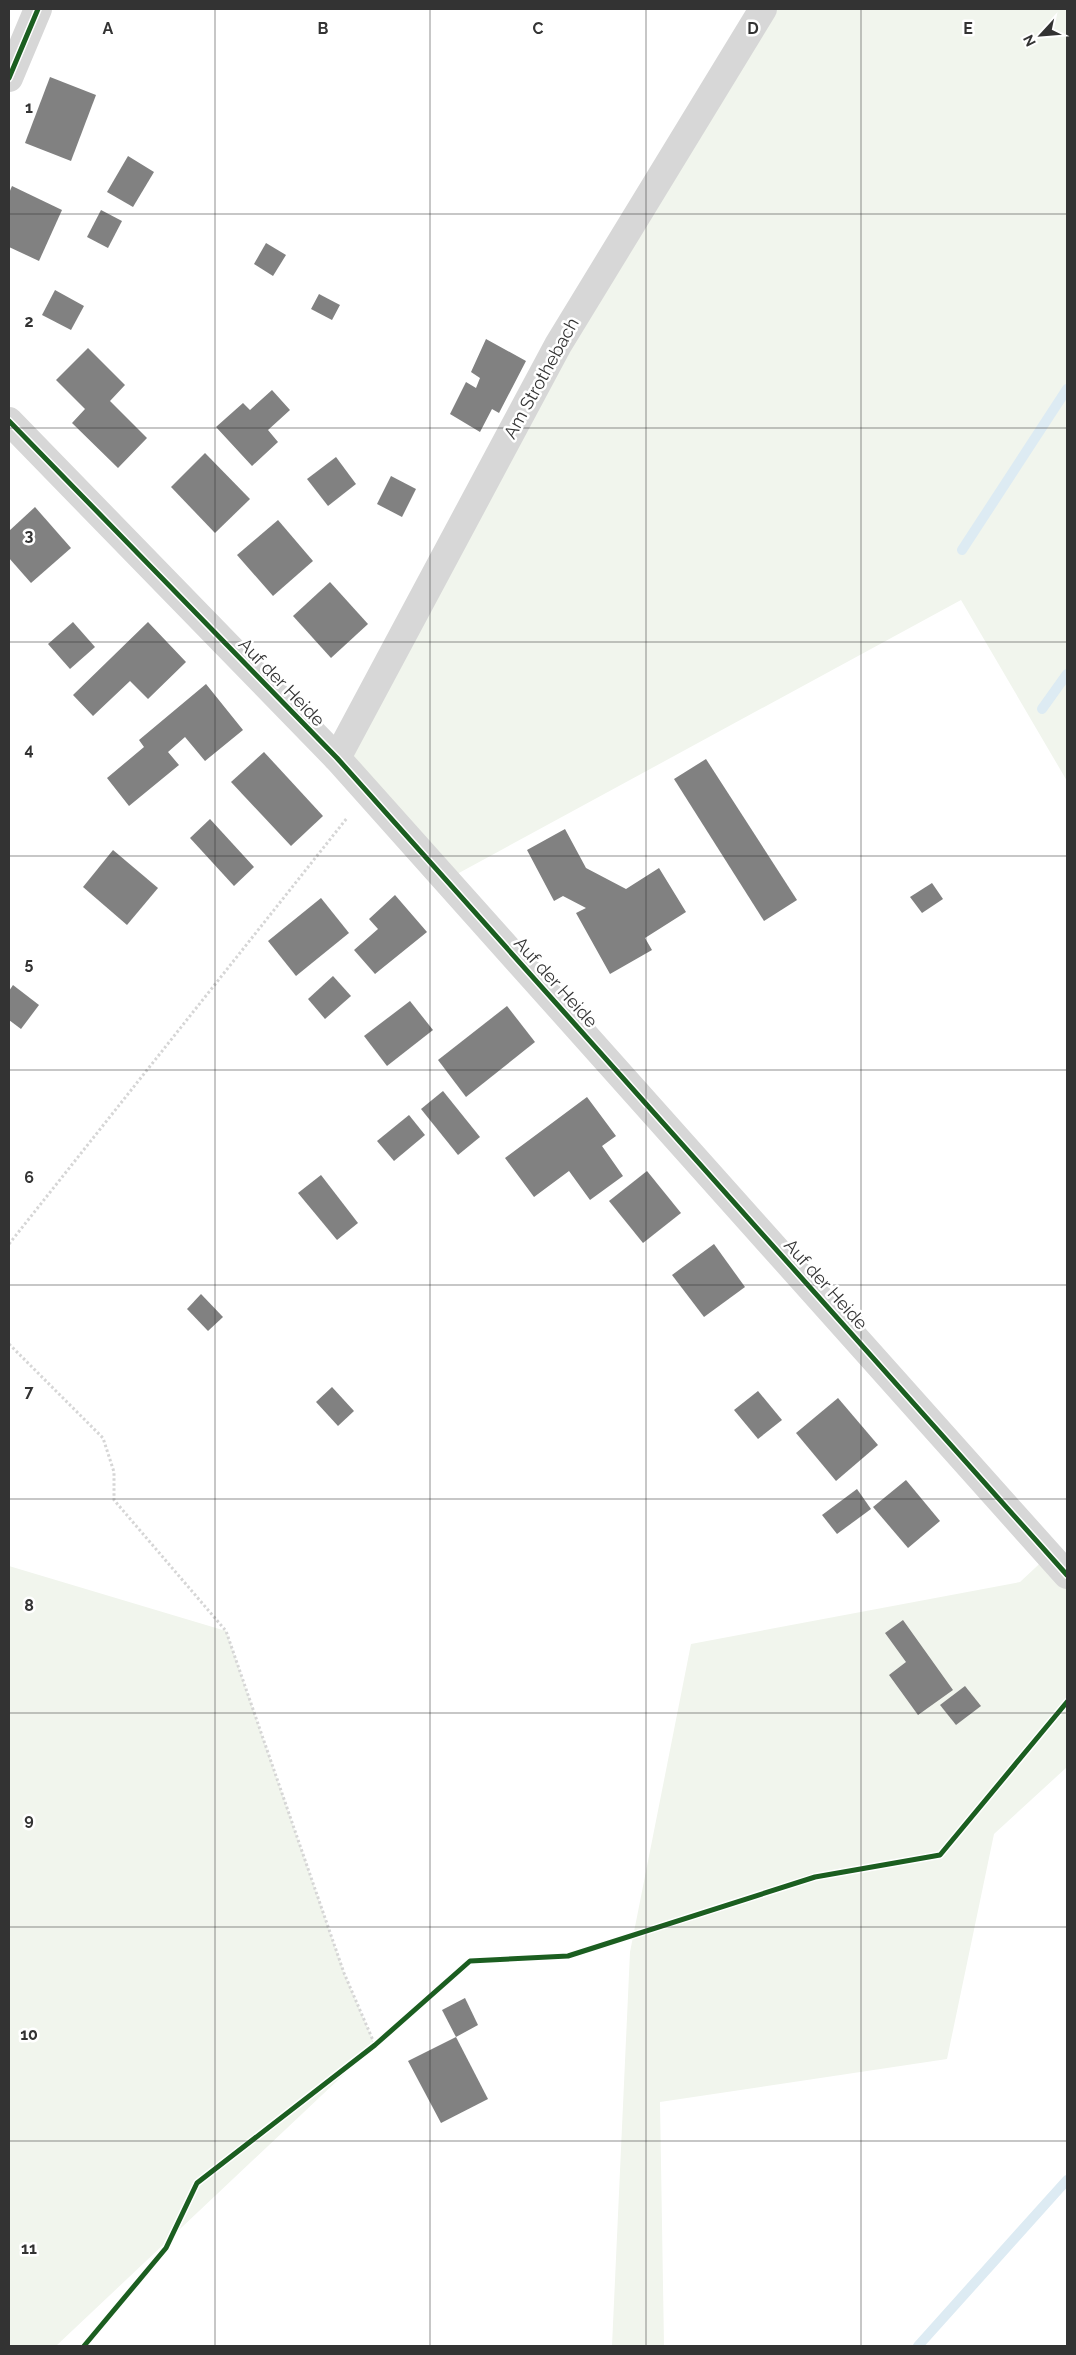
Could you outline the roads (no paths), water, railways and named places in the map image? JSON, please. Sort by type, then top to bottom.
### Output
[{"type":"street","points":[[9,78],[38,9]]},
{"type":"street","name":"Am Strothebach","points":[[337,758],[558,345],[764,9]]},
{"type":"street","name":"Auf der Heide","points":[[9,421],[337,758],[1067,1575]]},
{"type":"waterway","points":[[962,550],[1067,389]]},
{"type":"waterway","points":[[1042,709],[1067,674]]},
{"type":"waterway","points":[[918,2346],[1067,2180]]}]
